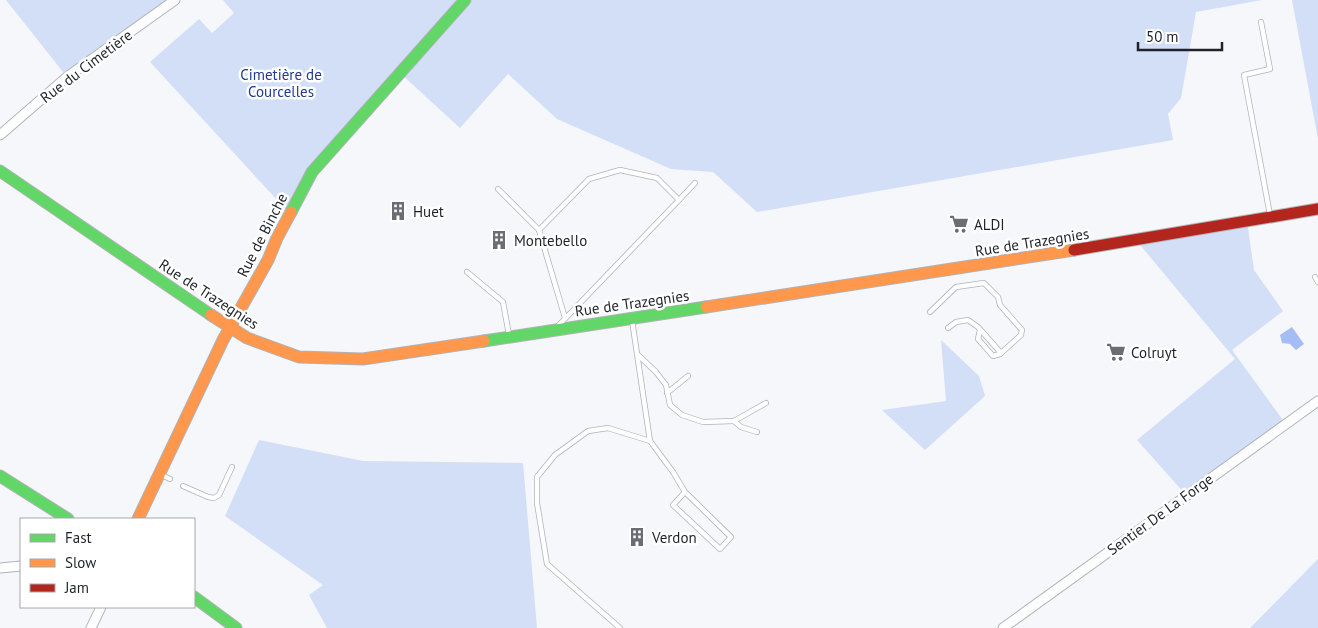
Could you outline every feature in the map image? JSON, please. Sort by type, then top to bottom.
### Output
[{"type":"main road","name":"Rue de Binche","points":[[139,518],[165,477],[230,328],[268,260],[277,238],[312,172],[465,0]]},
{"type":"main road","name":"Rue de Trazegnies","points":[[0,171],[246,338],[299,357],[363,359],[979,266],[1318,209]]},
{"type":"main road","points":[[0,476],[66,518]]},
{"type":"main road","points":[[195,598],[236,628]]},
{"type":"street","name":"Rue du Cimetière","points":[[0,135],[67,77],[175,0]]},
{"type":"street","name":"Sentier De La Forge","points":[[1002,628],[1318,401]]},
{"type":"street","points":[[0,568],[20,566]]},
{"type":"street","points":[[91,628],[101,608]]},
{"type":"lane","points":[[1261,22],[1270,69],[1244,75],[1270,217]]},
{"type":"lane","points":[[539,230],[588,179],[620,170],[657,178],[679,200]]},
{"type":"lane","points":[[555,329],[695,184]]},
{"type":"lane","points":[[498,189],[539,230],[566,318]]},
{"type":"lane","points":[[467,272],[504,302],[509,336]]},
{"type":"lane","points":[[930,312],[956,287],[984,282],[998,297],[1000,305],[1022,330],[1021,335],[996,356],[992,356],[978,339],[980,330]]},
{"type":"lane","points":[[632,318],[650,441],[685,492],[731,536],[720,549],[673,505],[685,492]]},
{"type":"lane","points":[[948,328],[956,322],[968,320],[1001,353]]},
{"type":"lane","points":[[637,354],[656,372],[666,386],[670,405],[682,415],[703,422],[734,421],[766,403]]},
{"type":"lane","points":[[667,392],[688,376]]},
{"type":"lane","points":[[734,421],[741,427],[757,432]]},
{"type":"lane","points":[[620,628],[547,564],[537,503],[537,477],[555,455],[588,431],[608,428],[650,441]]},
{"type":"lane","points":[[183,486],[214,498],[219,495],[232,467]]},
{"type":"green space","points":[[6,0],[175,0],[67,77]]},
{"type":"green space","name":"Cimetière de Courcelles","points":[[223,0],[1262,0],[1196,12],[1181,98],[1168,114],[1173,140],[757,212],[713,172],[671,169],[557,119],[508,74],[460,128],[400,73],[312,172],[290,214],[150,62],[199,19],[212,33],[234,13]]},
{"type":"green space","points":[[1292,0],[1318,0],[1318,139]]},
{"type":"green space","points":[[1247,221],[1254,270],[1283,311],[1232,350],[1285,423],[1186,495],[1137,440],[1235,359],[1136,240]]},
{"type":"green space","points":[[941,340],[979,376],[985,396],[925,450],[882,410],[946,401]]},
{"type":"green space","points":[[259,440],[363,461],[523,463],[537,628],[327,628],[309,595],[323,585],[225,516]]},
{"type":"green space","points":[[1318,559],[1318,628],[1250,628]]},
{"type":"water","points":[[1292,327],[1304,344],[1296,350],[1290,344],[1282,343],[1280,335]]},
{"type":"traffic: fast","points":[[291,212],[312,172],[465,0]]},
{"type":"traffic: fast","points":[[0,171],[211,315]]},
{"type":"traffic: fast","points":[[484,341],[706,307]]},
{"type":"traffic: fast","points":[[0,476],[66,518]]},
{"type":"traffic: fast","points":[[195,598],[236,628]]},
{"type":"traffic: slow","points":[[138,518],[223,340],[268,260],[291,212]]},
{"type":"traffic: slow","points":[[706,307],[1074,250]]},
{"type":"traffic: slow","points":[[211,315],[247,338],[299,357],[363,359],[484,341]]},
{"type":"traffic: jam","points":[[1074,250],[1318,209]]},
{"type":"place","name":"Huet","points":[[398,211]]},
{"type":"place","name":"ALDI","points":[[959,224]]},
{"type":"place","name":"Montebello","points":[[499,240]]},
{"type":"place","name":"Colruyt","points":[[1116,352]]},
{"type":"place","name":"Verdon","points":[[637,537]]}]
